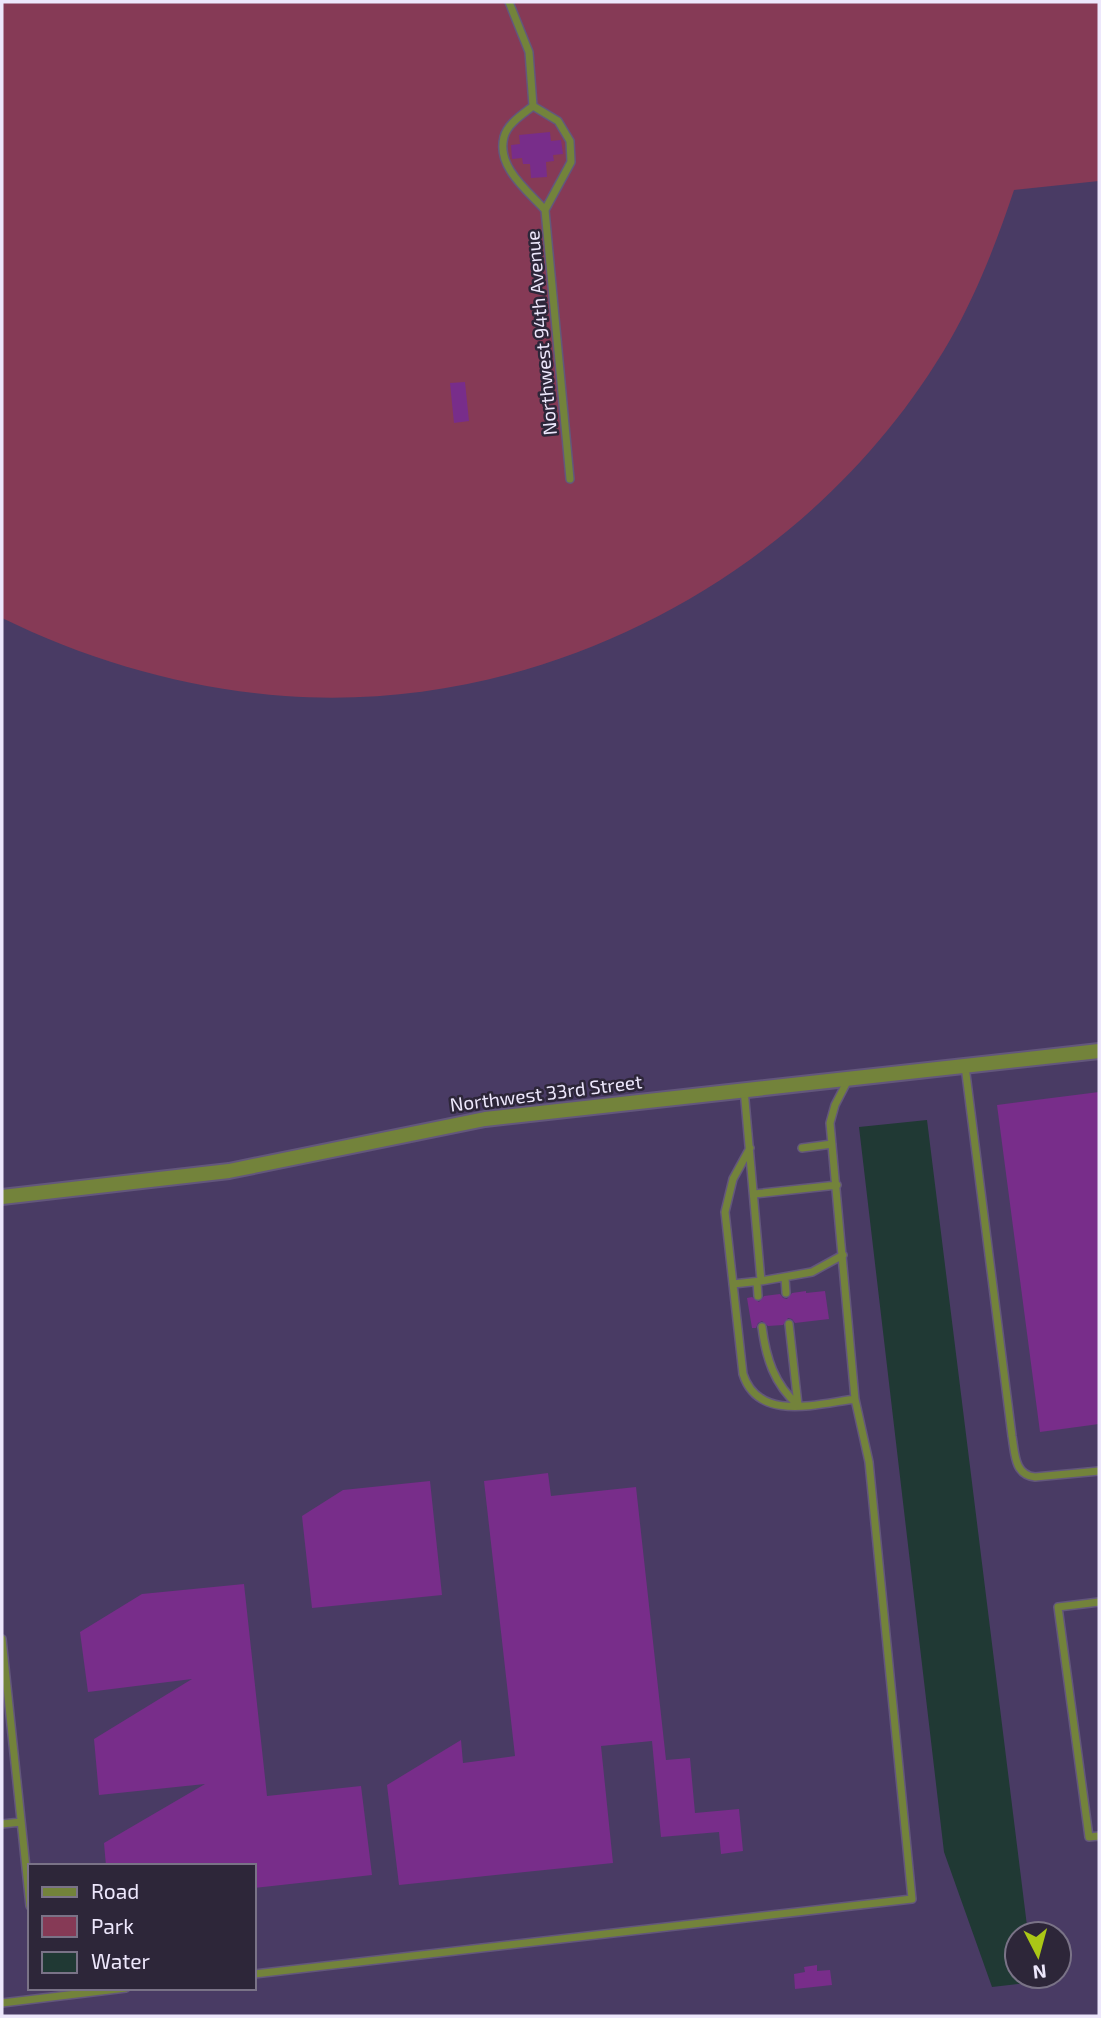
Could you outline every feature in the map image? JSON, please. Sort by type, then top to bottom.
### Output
[{"type":"street","name":"Northwest 33rd Street","points":[[2,1197],[229,1171],[485,1119],[1099,1052]]},
{"type":"lane","points":[[509,2],[529,52],[533,106],[514,121],[504,137],[504,155],[510,172],[545,210]]},
{"type":"lane","name":"Northwest 94th Avenue","points":[[533,106],[558,121],[570,141],[571,162],[545,210],[570,479]]},
{"type":"lane","points":[[965,1066],[1017,1463],[1021,1474],[1035,1478],[1099,1471]]},
{"type":"lane","points":[[256,1974],[912,1899],[870,1476],[855,1399],[832,1144],[831,1114],[848,1079]]},
{"type":"lane","points":[[744,1089],[754,1195],[758,1296]]},
{"type":"lane","points":[[802,1148],[832,1144]]},
{"type":"lane","points":[[750,1148],[733,1179],[725,1204],[746,1384],[752,1393],[769,1404],[787,1406],[855,1399]]},
{"type":"lane","points":[[754,1195],[836,1185]]},
{"type":"lane","points":[[733,1284],[812,1272],[843,1255]]},
{"type":"lane","points":[[785,1278],[786,1293]]},
{"type":"lane","points":[[789,1324],[798,1405]]},
{"type":"lane","points":[[762,1327],[768,1362],[777,1382],[798,1405]]},
{"type":"lane","points":[[1099,1602],[1058,1607],[1089,1837],[1099,1836]]},
{"type":"lane","points":[[2,1639],[28,1887]]},
{"type":"lane","points":[[2,1824],[21,1822]]},
{"type":"lane","points":[[38,1990],[39,1998]]},
{"type":"lane","points":[[2,2003],[109,1990]]},
{"type":"green space","points":[[2,2],[1099,2],[1099,181],[1014,190],[986,266],[960,322],[894,422],[827,495],[751,559],[667,611],[577,652],[482,681],[384,696],[285,696],[212,687],[104,660],[2,618]]},
{"type":"water","points":[[927,1120],[1026,1920],[1003,1920],[1003,1986],[992,1987],[944,1852],[859,1127]]},
{"type":"building","points":[[550,132],[551,141],[561,140],[563,154],[553,155],[554,161],[546,162],[547,177],[531,178],[530,164],[523,164],[522,158],[512,159],[511,145],[520,144],[519,135]]},
{"type":"building","points":[[465,382],[469,421],[454,423],[450,383]]},
{"type":"building","points":[[1099,1092],[1099,1424],[1040,1432],[997,1105]]},
{"type":"building","points":[[825,1291],[829,1319],[795,1323],[788,1318],[783,1325],[768,1326],[762,1321],[756,1328],[752,1328],[747,1298],[752,1297],[759,1302],[764,1296],[780,1294],[787,1299],[792,1293]]},
{"type":"building","points":[[548,1473],[551,1496],[636,1487],[666,1760],[690,1758],[695,1813],[739,1809],[743,1851],[721,1854],[719,1832],[661,1837],[652,1741],[601,1746],[613,1863],[399,1885],[387,1785],[461,1740],[463,1763],[515,1756],[484,1481]]},
{"type":"building","points":[[430,1481],[442,1595],[312,1608],[302,1516],[343,1490]]},
{"type":"building","points":[[244,1584],[267,1796],[361,1786],[372,1875],[256,1888],[256,1864],[106,1864],[104,1843],[205,1784],[99,1795],[94,1739],[192,1679],[88,1692],[80,1632],[142,1594]]},
{"type":"building","points":[[817,1965],[817,1971],[830,1970],[832,1985],[795,1989],[794,1974],[805,1972],[804,1967]]}]
